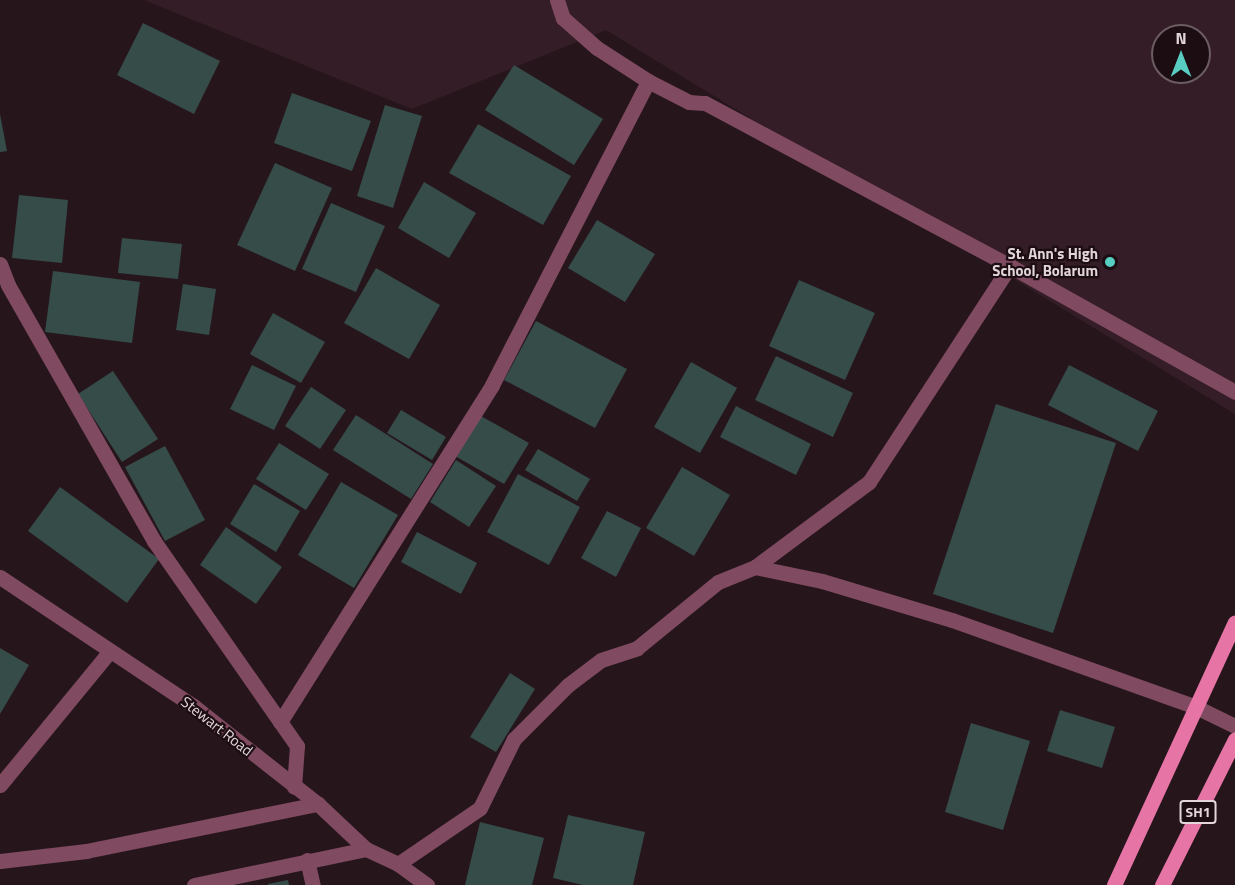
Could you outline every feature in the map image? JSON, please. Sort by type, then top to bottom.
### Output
[{"type":"main road","points":[[1114,885],[1235,622]]},
{"type":"main road","name":"SH1","points":[[1162,885],[1235,739]]},
{"type":"street","points":[[557,0],[563,18],[597,48],[648,81],[689,102],[705,103],[1011,266],[1235,392]]},
{"type":"street","points":[[280,722],[492,385],[648,81]]},
{"type":"street","points":[[0,264],[8,285],[154,541],[297,746],[294,787]]},
{"type":"street","points":[[398,864],[480,808],[514,739],[568,685],[601,660],[637,648],[718,582],[755,567],[869,482],[1011,266]]},
{"type":"street","points":[[755,567],[822,581],[952,620],[1196,707],[1235,726]]},
{"type":"street","name":"Stewart Road","points":[[0,577],[192,705],[318,804],[366,849],[398,864],[427,885]]},
{"type":"street","points":[[0,785],[6,766],[110,651]]},
{"type":"street","points":[[0,861],[86,851],[318,804]]},
{"type":"street","points":[[194,885],[366,849]]},
{"type":"street","points":[[307,860],[313,885]]},
{"type":"shaded area","name":"St. Ann's High School, Bolarum","points":[[144,0],[1235,0],[1235,414],[606,30],[412,109]]},
{"type":"building","points":[[143,23],[220,61],[194,114],[117,75]]},
{"type":"building","points":[[514,65],[603,119],[574,165],[485,110]]},
{"type":"building","points":[[292,93],[371,121],[352,171],[274,143]]},
{"type":"building","points":[[385,105],[422,116],[393,208],[357,196]]},
{"type":"building","points":[[0,114],[7,151],[0,152]]},
{"type":"building","points":[[478,124],[571,176],[543,225],[449,173]]},
{"type":"building","points":[[275,163],[332,188],[295,271],[237,245]]},
{"type":"building","points":[[424,182],[476,213],[449,258],[398,228]]},
{"type":"building","points":[[19,195],[68,200],[62,263],[12,258]]},
{"type":"building","points":[[331,203],[385,226],[356,292],[302,269]]},
{"type":"building","points":[[597,220],[655,254],[625,302],[568,268]]},
{"type":"building","points":[[122,238],[182,244],[178,279],[118,273]]},
{"type":"building","points":[[376,268],[440,305],[409,359],[344,323]]},
{"type":"building","points":[[53,271],[140,282],[132,343],[45,332]]},
{"type":"building","points":[[799,280],[875,313],[845,380],[769,346]]},
{"type":"building","points":[[183,284],[216,289],[209,335],[176,330]]},
{"type":"building","points":[[273,313],[325,342],[301,383],[250,354]]},
{"type":"building","points":[[536,321],[627,369],[595,428],[504,380]]},
{"type":"building","points":[[776,356],[853,393],[833,437],[755,400]]},
{"type":"building","points":[[691,362],[737,388],[700,453],[654,427]]},
{"type":"building","points":[[252,365],[296,386],[274,430],[230,409]]},
{"type":"building","points":[[1069,365],[1158,411],[1138,451],[1048,405]]},
{"type":"building","points":[[113,371],[158,439],[122,462],[78,394]]},
{"type":"building","points":[[311,387],[346,410],[320,449],[285,426]]},
{"type":"building","points":[[996,404],[1116,443],[1053,633],[933,594]]},
{"type":"building","points":[[736,406],[811,444],[796,475],[720,437]]},
{"type":"building","points":[[401,410],[446,437],[432,460],[387,433]]},
{"type":"building","points":[[356,415],[433,464],[411,499],[333,450]]},
{"type":"building","points":[[479,415],[529,443],[504,484],[455,456]]},
{"type":"building","points":[[279,443],[329,474],[306,510],[256,479]]},
{"type":"building","points":[[165,446],[205,520],[165,541],[125,467]]},
{"type":"building","points":[[538,449],[590,479],[577,501],[525,470]]},
{"type":"building","points":[[456,460],[496,486],[469,527],[430,502]]},
{"type":"building","points":[[682,467],[730,495],[694,556],[646,528]]},
{"type":"building","points":[[518,474],[580,507],[549,565],[487,532]]},
{"type":"building","points":[[341,482],[398,515],[354,588],[298,555]]},
{"type":"building","points":[[254,484],[300,511],[276,552],[230,524]]},
{"type":"building","points":[[60,487],[159,559],[127,603],[28,531]]},
{"type":"building","points":[[607,511],[641,528],[616,577],[581,558]]},
{"type":"building","points":[[226,527],[282,567],[256,604],[200,565]]},
{"type":"building","points":[[417,532],[477,563],[461,594],[401,562]]},
{"type":"building","points":[[0,648],[29,665],[0,714]]},
{"type":"building","points":[[510,673],[535,689],[496,752],[470,737]]},
{"type":"building","points":[[1060,710],[1115,727],[1102,768],[1047,751]]},
{"type":"building","points":[[971,723],[1030,741],[1003,830],[945,812]]},
{"type":"building","points":[[568,815],[645,832],[633,885],[583,885],[553,878]]},
{"type":"building","points":[[480,822],[544,838],[532,885],[465,885]]},
{"type":"building","points":[[288,880],[289,885],[268,885],[268,884]]},
{"type":"place","name":"St. Ann's High School, Bolarum","points":[[1110,262]]}]
